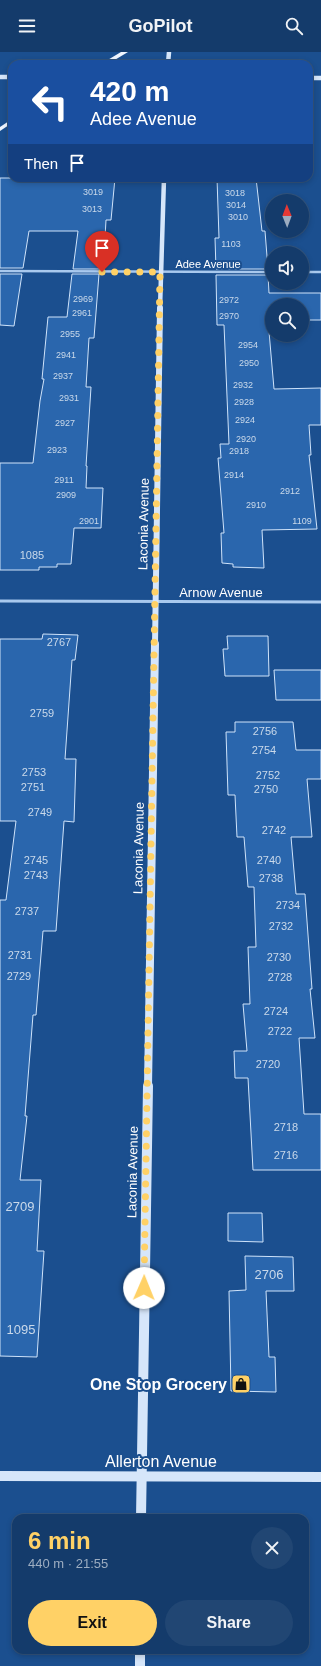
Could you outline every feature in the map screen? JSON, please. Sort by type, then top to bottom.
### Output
[{"type":"main road","points":[[111,60],[125,52]]},
{"type":"street","name":"Laconia Avenue","points":[[141,1514],[160,272],[164,182]]},
{"type":"street","name":"Adee Avenue","points":[[0,271],[265,272]]},
{"type":"street","points":[[309,272],[321,272]]},
{"type":"street","name":"Arnow Avenue","points":[[0,601],[321,602]]},
{"type":"street","name":"Allerton Avenue","points":[[0,1476],[321,1477]]},
{"type":"street","points":[[140,1654],[140,1666]]},
{"type":"building","points":[[0,178],[8,178],[8,182],[115,182],[111,220],[106,220],[104,256],[101,256],[100,269],[73,269],[78,231],[29,231],[23,268],[0,268]]},
{"type":"building","points":[[217,182],[256,182],[262,231],[265,231],[265,269],[216,269],[215,238],[219,238]]},
{"type":"building","points":[[0,274],[22,274],[14,326],[0,325]]},
{"type":"building","points":[[72,274],[99,274],[94,338],[89,338],[86,387],[91,387],[86,488],[103,488],[101,528],[74,528],[71,564],[57,564],[57,567],[39,567],[39,570],[0,570],[0,463],[33,463],[44,379],[42,379],[48,317],[67,317]]},
{"type":"building","points":[[216,275],[265,275],[265,290],[269,290],[269,293],[321,293],[321,320],[309,320],[309,298],[265,298],[265,342],[270,342],[274,389],[321,388],[321,425],[309,425],[311,455],[309,455],[317,529],[262,530],[264,568],[233,567],[233,564],[222,563],[221,533],[224,533],[218,458],[221,458],[220,444],[229,444],[224,325],[217,325]]},
{"type":"building","points":[[43,634],[78,635],[75,660],[72,660],[65,759],[76,759],[74,822],[64,821],[56,931],[43,931],[36,1015],[33,1015],[25,1116],[27,1116],[20,1180],[41,1180],[37,1251],[44,1251],[37,1357],[0,1356],[0,900],[6,900],[16,821],[0,821],[0,639],[42,639]]},
{"type":"building","points":[[227,636],[268,636],[269,676],[225,676],[223,649],[228,649]]},
{"type":"building","points":[[274,670],[321,670],[321,700],[276,700]]},
{"type":"building","points":[[235,722],[293,722],[296,750],[321,750],[321,779],[307,779],[312,837],[291,837],[296,894],[305,894],[312,989],[310,989],[315,1038],[299,1038],[304,1114],[321,1114],[321,1170],[253,1170],[248,1078],[235,1078],[234,1051],[247,1051],[243,1004],[250,1004],[248,947],[256,947],[254,887],[248,887],[244,837],[237,837],[235,795],[228,795],[226,732],[235,732]]},
{"type":"building","points":[[228,1213],[262,1213],[263,1242],[228,1241]]},
{"type":"building","points":[[245,1256],[293,1257],[294,1291],[266,1291],[269,1357],[275,1357],[276,1392],[231,1391],[229,1291],[246,1290]]},
{"type":"place","name":"One Stop Grocery","points":[[241,1384]]},
{"type":"route","points":[[102,272],[160,272],[156,618],[144,1288]]}]
